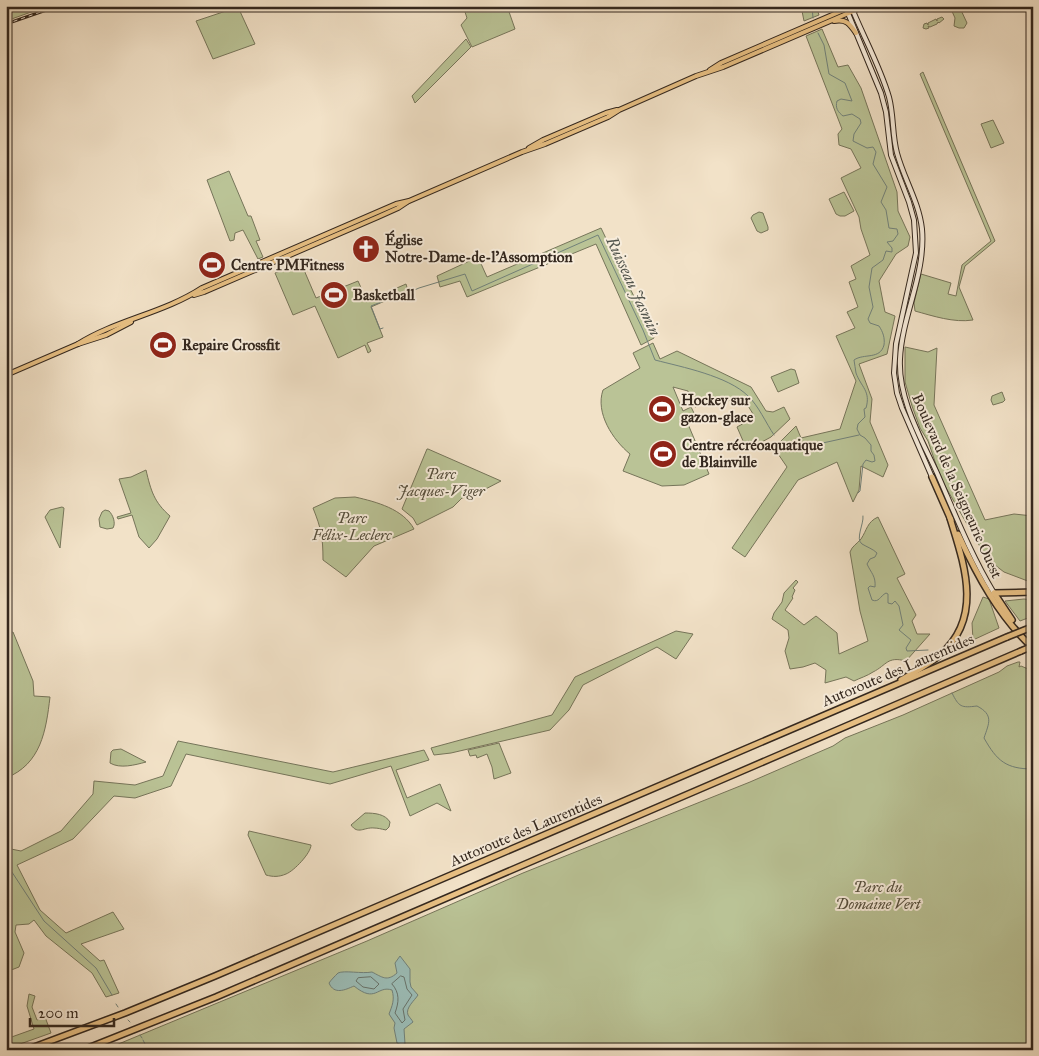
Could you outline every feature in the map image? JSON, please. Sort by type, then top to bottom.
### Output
[{"type":"highway","points":[[932,477],[977,572],[1014,628],[1033,646]]},
{"type":"highway","points":[[884,690],[941,654],[952,642],[961,626],[967,605],[967,587],[961,555],[950,518]]},
{"type":"highway","points":[[994,593],[1033,592]]},
{"type":"highway","points":[[994,593],[1033,646]]},
{"type":"highway","name":"Autoroute des Laurentides","points":[[26,1050],[207,980],[1032,627]]},
{"type":"highway","name":"Autoroute des Laurentides","points":[[82,1050],[223,994],[1033,646]]},
{"type":"main road","points":[[6,376],[78,344],[106,335],[202,288],[522,152],[552,136],[606,113],[619,110],[706,72],[721,63],[847,9],[865,6]]},
{"type":"main road","name":"Boulevard de la Seigneurie Ouest","points":[[852,8],[886,86],[896,152],[908,181],[920,219],[923,242],[921,259],[900,356],[904,396],[971,551],[994,593]]},
{"type":"main road","points":[[706,72],[723,68],[826,23],[847,9]]},
{"type":"main road","name":"Boulevard de la Seigneurie Ouest","points":[[847,9],[880,88],[890,152],[914,220],[915,261],[894,356],[894,377],[898,397],[932,477]]},
{"type":"main road","points":[[826,23],[840,20],[846,21],[856,33]]},
{"type":"main road","points":[[886,118],[892,117]]},
{"type":"main road","points":[[902,183],[908,181]]},
{"type":"main road","points":[[914,220],[920,219]]},
{"type":"main road","points":[[898,397],[904,396]]},
{"type":"green space","points":[[6,6],[48,6],[6,21]]},
{"type":"green space","points":[[463,6],[507,6],[515,29],[472,47],[461,25],[467,18]]},
{"type":"green space","points":[[801,6],[816,6],[819,15],[804,21]]},
{"type":"green space","points":[[956,6],[960,8],[967,23],[964,28],[954,26],[955,18],[951,9]]},
{"type":"green space","points":[[238,7],[255,44],[213,59],[196,21]]},
{"type":"green space","points":[[942,17],[944,19],[939,23],[928,26],[929,28],[926,29],[923,28],[924,24],[927,23],[928,25],[928,23],[936,19],[937,21],[937,19]]},
{"type":"green space","points":[[822,29],[838,67],[848,65],[861,88],[897,192],[898,211],[910,237],[908,246],[896,254],[879,281],[885,312],[895,316],[887,354],[859,364],[872,399],[870,422],[888,465],[883,477],[861,466],[859,490],[853,502],[837,462],[798,480],[745,557],[732,548],[787,467],[774,448],[796,426],[801,438],[840,429],[856,381],[836,336],[855,328],[847,312],[858,307],[849,282],[856,279],[851,266],[870,255],[859,217],[841,178],[861,168],[851,149],[839,145],[838,134],[842,129],[806,36]]},
{"type":"green space","points":[[466,39],[471,47],[415,103],[412,96]]},
{"type":"green space","points":[[923,72],[995,241],[965,266],[959,287],[973,320],[951,320],[915,311],[914,303],[921,274],[951,283],[948,294],[956,296],[962,265],[991,241],[920,74]]},
{"type":"green space","points":[[993,120],[1004,143],[991,148],[981,124]]},
{"type":"green space","points":[[229,171],[248,216],[251,216],[260,240],[256,241],[263,257],[258,259],[243,230],[235,233],[234,240],[230,241],[207,180]]},
{"type":"green space","points":[[844,192],[854,211],[845,216],[840,216],[836,214],[829,199]]},
{"type":"green space","points":[[759,212],[763,213],[768,227],[768,230],[761,233],[757,231],[751,218]]},
{"type":"green space","points":[[601,228],[654,338],[641,345],[596,244],[467,297],[460,281],[440,287],[437,276],[478,257],[487,277]]},
{"type":"green space","points":[[301,263],[316,298],[358,281],[367,301],[406,284],[408,291],[371,307],[383,337],[367,343],[371,351],[368,353],[365,345],[338,358],[315,306],[293,315],[275,273]]},
{"type":"green space","points":[[653,343],[660,359],[677,351],[751,387],[766,411],[773,412],[784,407],[790,419],[771,437],[747,450],[737,427],[755,417],[743,398],[721,402],[714,400],[695,407],[688,391],[673,387],[683,411],[691,407],[694,413],[685,417],[709,474],[684,485],[662,486],[623,471],[630,454],[617,441],[607,425],[601,408],[603,390],[640,368],[633,353]]},
{"type":"green space","points":[[905,347],[928,352],[937,348],[934,405],[985,520],[1014,514],[1033,516],[1033,583],[1004,572],[991,562],[982,550],[941,479],[928,441],[920,428],[905,382]]},
{"type":"green space","points":[[791,369],[795,370],[799,383],[778,392],[771,377]]},
{"type":"green space","points":[[1002,392],[1005,400],[993,405],[992,396]]},
{"type":"green space","name":"Parc Jacques-Viger","points":[[427,449],[501,481],[476,494],[462,498],[453,507],[417,525],[413,518],[402,509]]},
{"type":"green space","points":[[146,470],[154,496],[160,506],[170,516],[157,539],[149,548],[139,537],[132,515],[118,519],[117,517],[131,513],[119,479],[131,477]]},
{"type":"green space","name":"Parc Félix-Leclerc","points":[[355,497],[389,507],[403,516],[414,529],[374,546],[346,577],[323,560],[321,533],[313,508],[335,498]]},
{"type":"green space","points":[[64,508],[60,548],[45,517],[50,510]]},
{"type":"green space","points":[[105,510],[109,511],[113,517],[113,528],[100,527],[99,519]]},
{"type":"green space","points":[[878,517],[905,574],[897,578],[916,615],[912,621],[917,634],[930,634],[906,661],[891,660],[854,681],[846,677],[825,683],[826,670],[815,663],[790,669],[785,651],[789,638],[788,630],[772,619],[782,602],[784,593],[796,580],[798,582],[793,588],[795,590],[793,598],[785,610],[804,625],[816,616],[837,633],[839,654],[868,641],[860,611],[850,552],[861,539],[869,524]]},
{"type":"green space","points":[[983,597],[989,599],[999,628],[973,640],[972,623]]},
{"type":"green space","points":[[1033,600],[1033,616],[1020,621],[1005,601]]},
{"type":"green space","points":[[676,631],[693,634],[676,659],[657,647],[583,685],[569,710],[550,730],[451,753],[434,755],[431,748],[552,715],[575,677]]},
{"type":"green space","points":[[13,632],[33,681],[34,696],[50,697],[44,734],[40,745],[27,764],[18,772],[6,778],[6,634]]},
{"type":"green space","name":"Parc du Domaine Vert","points":[[1020,662],[1019,667],[1021,666],[1033,671],[1033,1050],[104,1050],[367,941],[523,873],[750,782]]},
{"type":"green space","points":[[178,741],[333,772],[424,750],[429,760],[396,770],[407,798],[440,784],[451,811],[437,803],[410,816],[391,766],[330,784],[186,754],[171,786],[135,798],[114,796],[73,839],[17,865],[40,910],[66,933],[113,912],[124,929],[81,944],[100,961],[104,960],[119,993],[106,997],[92,973],[46,936],[34,920],[29,924],[16,925],[15,932],[24,953],[19,967],[6,972],[6,892],[10,890],[6,881],[6,848],[21,851],[61,831],[93,794],[94,781],[135,785],[163,776]]},
{"type":"green space","points":[[499,743],[511,773],[494,779],[487,754],[477,758],[476,755],[470,756],[468,750]]},
{"type":"green space","points":[[121,749],[146,762],[123,766],[110,763],[111,752]]},
{"type":"green space","points":[[365,813],[385,817],[390,822],[389,827],[386,830],[370,828],[356,830],[351,825]]},
{"type":"green space","points":[[249,831],[311,845],[302,861],[289,872],[278,876],[266,875],[248,835]]},
{"type":"green space","points":[[29,994],[35,996],[32,1007],[37,1020],[45,1017],[51,1033],[6,1049],[6,1039],[34,1029],[27,1006]]},
{"type":"water","points":[[400,956],[410,969],[411,987],[418,995],[407,1012],[413,1022],[404,1029],[405,1044],[401,1045],[397,1043],[395,1023],[389,1014],[393,1000],[392,990],[387,989],[367,994],[354,986],[337,990],[331,987],[329,983],[341,972],[372,972],[384,978],[393,976],[397,973],[395,963]]},
{"type":"waterway","points":[[812,6],[813,18]]},
{"type":"waterway","points":[[818,33],[824,45],[829,74],[845,83],[852,101],[841,99],[837,101],[837,110],[843,116],[852,114],[860,119],[861,123],[854,134],[853,141],[867,148],[873,147],[876,152],[873,164],[887,187],[881,202],[886,210],[889,228],[897,229],[898,234],[893,241],[887,242],[892,248],[892,252],[886,251],[883,260],[872,268],[869,287],[873,307],[868,319],[870,323],[879,326],[883,333],[884,345],[879,353],[854,360],[856,373],[865,389],[867,397],[866,408],[864,409],[865,417],[858,424],[857,429],[860,435],[871,445],[875,461],[866,460],[863,464],[860,491],[858,493]]},
{"type":"waterway","name":"Ruisseau Jasmin","points":[[383,328],[380,329],[371,306],[419,288],[465,274],[472,291],[598,235],[643,330],[655,360],[704,373],[739,389],[755,404],[774,435]]},
{"type":"waterway","name":"Ruisseau Jasmin","points":[[784,446],[800,448],[859,435]]},
{"type":"waterway","points":[[863,516],[860,542],[877,553],[867,564],[875,580],[875,587],[870,586],[868,588],[872,600],[876,601],[886,593],[888,594],[888,603],[892,604],[895,601],[899,606],[903,625],[899,630],[911,640],[906,648],[907,651],[928,650]]},
{"type":"waterway","points":[[952,693],[961,706],[977,706],[986,713],[989,720],[984,738],[998,758],[1009,765],[1033,769]]},
{"type":"waterway","points":[[6,863],[44,921],[96,968],[112,995]]},
{"type":"waterway","points":[[143,1040],[148,1050]]},
{"type":"railway","points":[[6,24],[58,6]]},
{"type":"place","name":"Église Notre-Dame-de-l'Assomption","points":[[366,249]]},
{"type":"place","name":"Centre PMFitness","points":[[212,265]]},
{"type":"place","name":"Basketball","points":[[334,295]]},
{"type":"place","name":"Repaire Crossfit","points":[[163,345]]},
{"type":"place","name":"Hockey sur gazon-glace","points":[[662,409]]},
{"type":"place","name":"Centre récréoaquatique de Blainville","points":[[663,454]]}]
